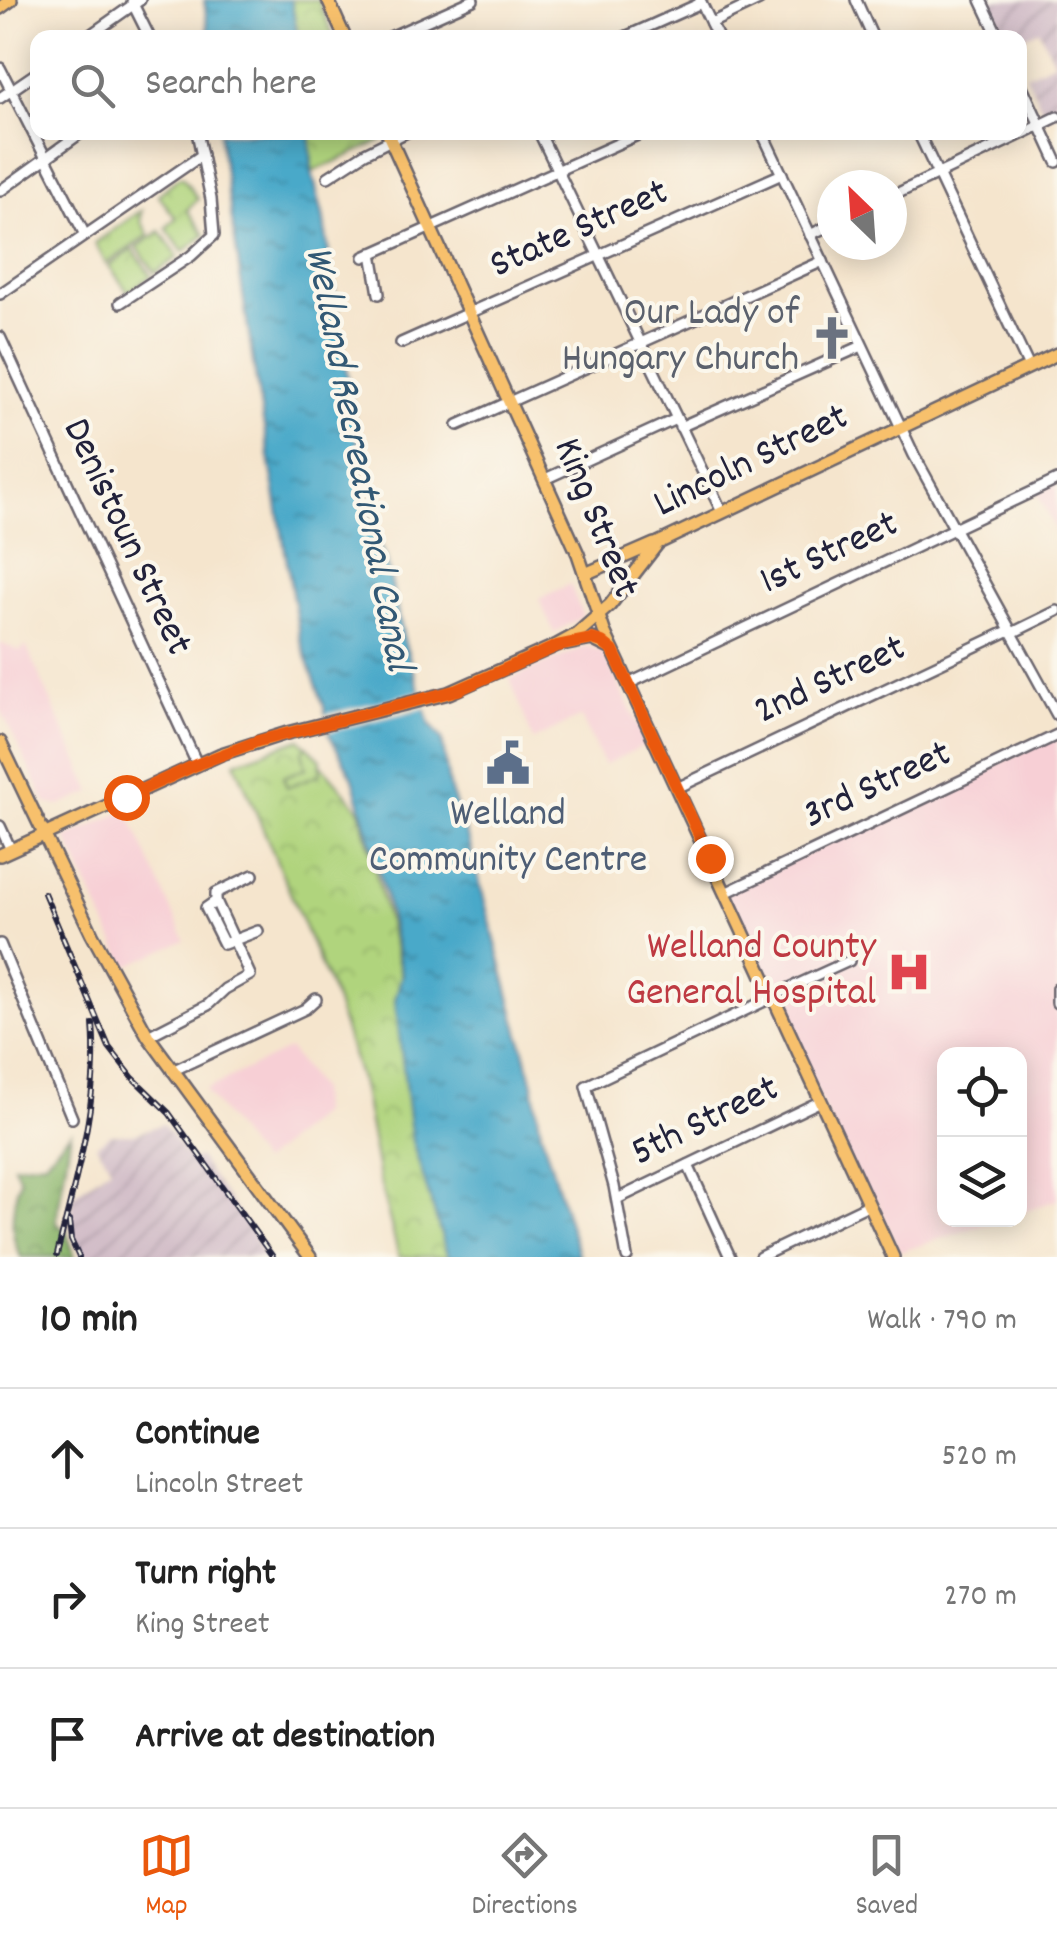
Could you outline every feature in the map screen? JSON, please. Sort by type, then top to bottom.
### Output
[{"type":"main road","points":[[0,8],[11,0]]},
{"type":"main road","points":[[328,0],[341,30]]},
{"type":"main road","name":"King Street","points":[[390,140],[545,478],[613,651],[893,1257]]},
{"type":"main road","name":"Lincoln Street","points":[[5,853],[198,764],[258,741],[432,698],[477,683],[557,646],[598,616],[658,543],[1057,354]]},
{"type":"main road","points":[[585,574],[658,543]]},
{"type":"main road","points":[[557,646],[592,639],[613,651]]},
{"type":"main road","points":[[0,742],[96,942],[148,1036],[310,1257]]},
{"type":"street","points":[[406,30],[473,0]]},
{"type":"street","points":[[711,23],[760,0]]},
{"type":"street","points":[[856,0],[870,30]]},
{"type":"street","points":[[981,0],[994,30]]},
{"type":"street","points":[[97,30],[135,1],[147,30]]},
{"type":"street","points":[[640,30],[701,1],[714,30]]},
{"type":"street","points":[[0,68],[30,127]]},
{"type":"street","points":[[0,98],[30,77]]},
{"type":"street","points":[[1027,97],[1057,162]]},
{"type":"street","points":[[1027,132],[1057,118]]},
{"type":"street","points":[[37,140],[85,235]]},
{"type":"street","points":[[0,190],[71,140]]},
{"type":"street","points":[[120,302],[212,240],[214,221],[198,140]]},
{"type":"street","points":[[328,177],[382,140]]},
{"type":"street","points":[[543,140],[722,512]]},
{"type":"street","points":[[378,294],[368,255],[626,140]]},
{"type":"street","points":[[766,140],[901,428],[1057,715]]},
{"type":"street","points":[[922,140],[1029,367]]},
{"type":"street","points":[[907,189],[1011,140]]},
{"type":"street","points":[[0,294],[202,154]]},
{"type":"street","name":"State Street","points":[[401,343],[782,174]]},
{"type":"street","points":[[810,235],[817,232]]},
{"type":"street","points":[[458,425],[823,261]]},
{"type":"street","name":"Denistoun Street","points":[[0,337],[198,764]]},
{"type":"street","points":[[545,478],[862,346]]},
{"type":"street","name":"1st Street","points":[[628,684],[1057,480]]},
{"type":"street","name":"2nd Street","points":[[677,788],[1057,611]]},
{"type":"street","name":"3rd Street","points":[[725,893],[1057,735]]},
{"type":"street","points":[[0,826],[5,853]]},
{"type":"street","points":[[253,875],[216,892],[216,901],[206,908],[224,944],[258,932]]},
{"type":"street","points":[[148,1036],[208,1005],[225,989],[250,975],[236,942]]},
{"type":"street","points":[[0,944],[72,1118]]},
{"type":"street","points":[[627,1257],[617,1199],[586,1086],[850,961]]},
{"type":"street","points":[[1057,988],[1057,1003]]},
{"type":"street","points":[[172,1071],[305,1009],[316,999]]},
{"type":"street","name":"5th Street","points":[[617,1199],[821,1101]]},
{"type":"street","points":[[688,1165],[730,1257]]},
{"type":"street","points":[[760,1257],[868,1205]]},
{"type":"shaded area","points":[[987,0],[1057,0],[1057,112],[1046,117],[1027,77],[1054,62],[1039,30],[1027,36],[1027,30],[1002,30]]},
{"type":"shaded area","points":[[1057,473],[1057,534],[1033,484]]},
{"type":"shaded area","points":[[570,584],[583,616],[554,633],[539,599]]},
{"type":"shaded area","points":[[0,643],[20,651],[26,646],[92,792],[60,806],[46,803],[0,708]]},
{"type":"shaded area","points":[[587,646],[603,652],[647,744],[604,765],[581,717],[533,740],[510,679]]},
{"type":"shaded area","name":"Welland County General Hospital","points":[[1057,735],[1057,1200],[1027,1211],[1027,1047],[937,1047],[937,1227],[977,1227],[900,1252],[876,1200],[860,1186],[725,893]]},
{"type":"shaded area","points":[[127,810],[185,940],[126,967],[66,838]]},
{"type":"shaded area","points":[[289,1049],[319,1089],[320,1114],[261,1163],[205,1090]]},
{"type":"shaded area","points":[[163,1124],[191,1161],[198,1157],[253,1234],[263,1257],[82,1257],[71,1228],[73,1195],[111,1167],[96,1145],[111,1134],[134,1134]]},
{"type":"green space","points":[[291,0],[318,0],[331,30],[297,30]]},
{"type":"green space","points":[[310,140],[381,141],[312,172]]},
{"type":"green space","points":[[179,177],[198,199],[187,210],[205,235],[183,252],[166,228],[176,218],[158,195]]},
{"type":"green space","points":[[142,210],[141,221],[149,235],[106,264],[95,243]]},
{"type":"green space","points":[[160,231],[178,257],[155,273],[137,247]]},
{"type":"green space","points":[[133,249],[151,276],[128,292],[109,266]]},
{"type":"green space","points":[[300,739],[360,810],[472,1257],[399,1257],[379,1178],[363,1089],[334,997],[235,762]]},
{"type":"green space","points":[[307,746],[321,759],[320,774],[287,787],[283,777],[306,768],[302,752]]},
{"type":"green space","points":[[71,1132],[56,1223],[66,1231],[75,1257],[21,1257],[13,1229],[20,1179],[14,1165],[45,1161]]},
{"type":"water","points":[[204,0],[291,0],[297,30],[208,30]]},
{"type":"water","name":"Welland Recreational Canal","points":[[220,140],[310,140],[312,172],[323,215],[370,525],[386,559],[405,644],[430,724],[442,739],[449,786],[469,842],[533,1084],[541,1132],[579,1257],[448,1257],[412,1141],[395,1000],[402,974],[385,894],[353,778],[329,734],[324,706],[300,639]]},
{"type":"pier","points":[[425,690],[430,707],[323,733],[321,716]]},
{"type":"railway","points":[[44,893],[109,1047],[133,1078],[169,1113],[273,1257]]},
{"type":"railway","points":[[57,1255],[89,1111],[93,1024]]},
{"type":"railway","points":[[69,1221],[71,1240],[79,1257]]},
{"type":"place","name":"Our Lady of Hungary Church","points":[[832,338]]},
{"type":"place","name":"Welland Community Centre","points":[[508,763]]},
{"type":"place","name":"Welland County General Hospital","points":[[909,972]]},
{"type":"route","points":[[126,797],[258,741],[441,696],[557,646],[592,639],[613,651],[710,858]]}]
